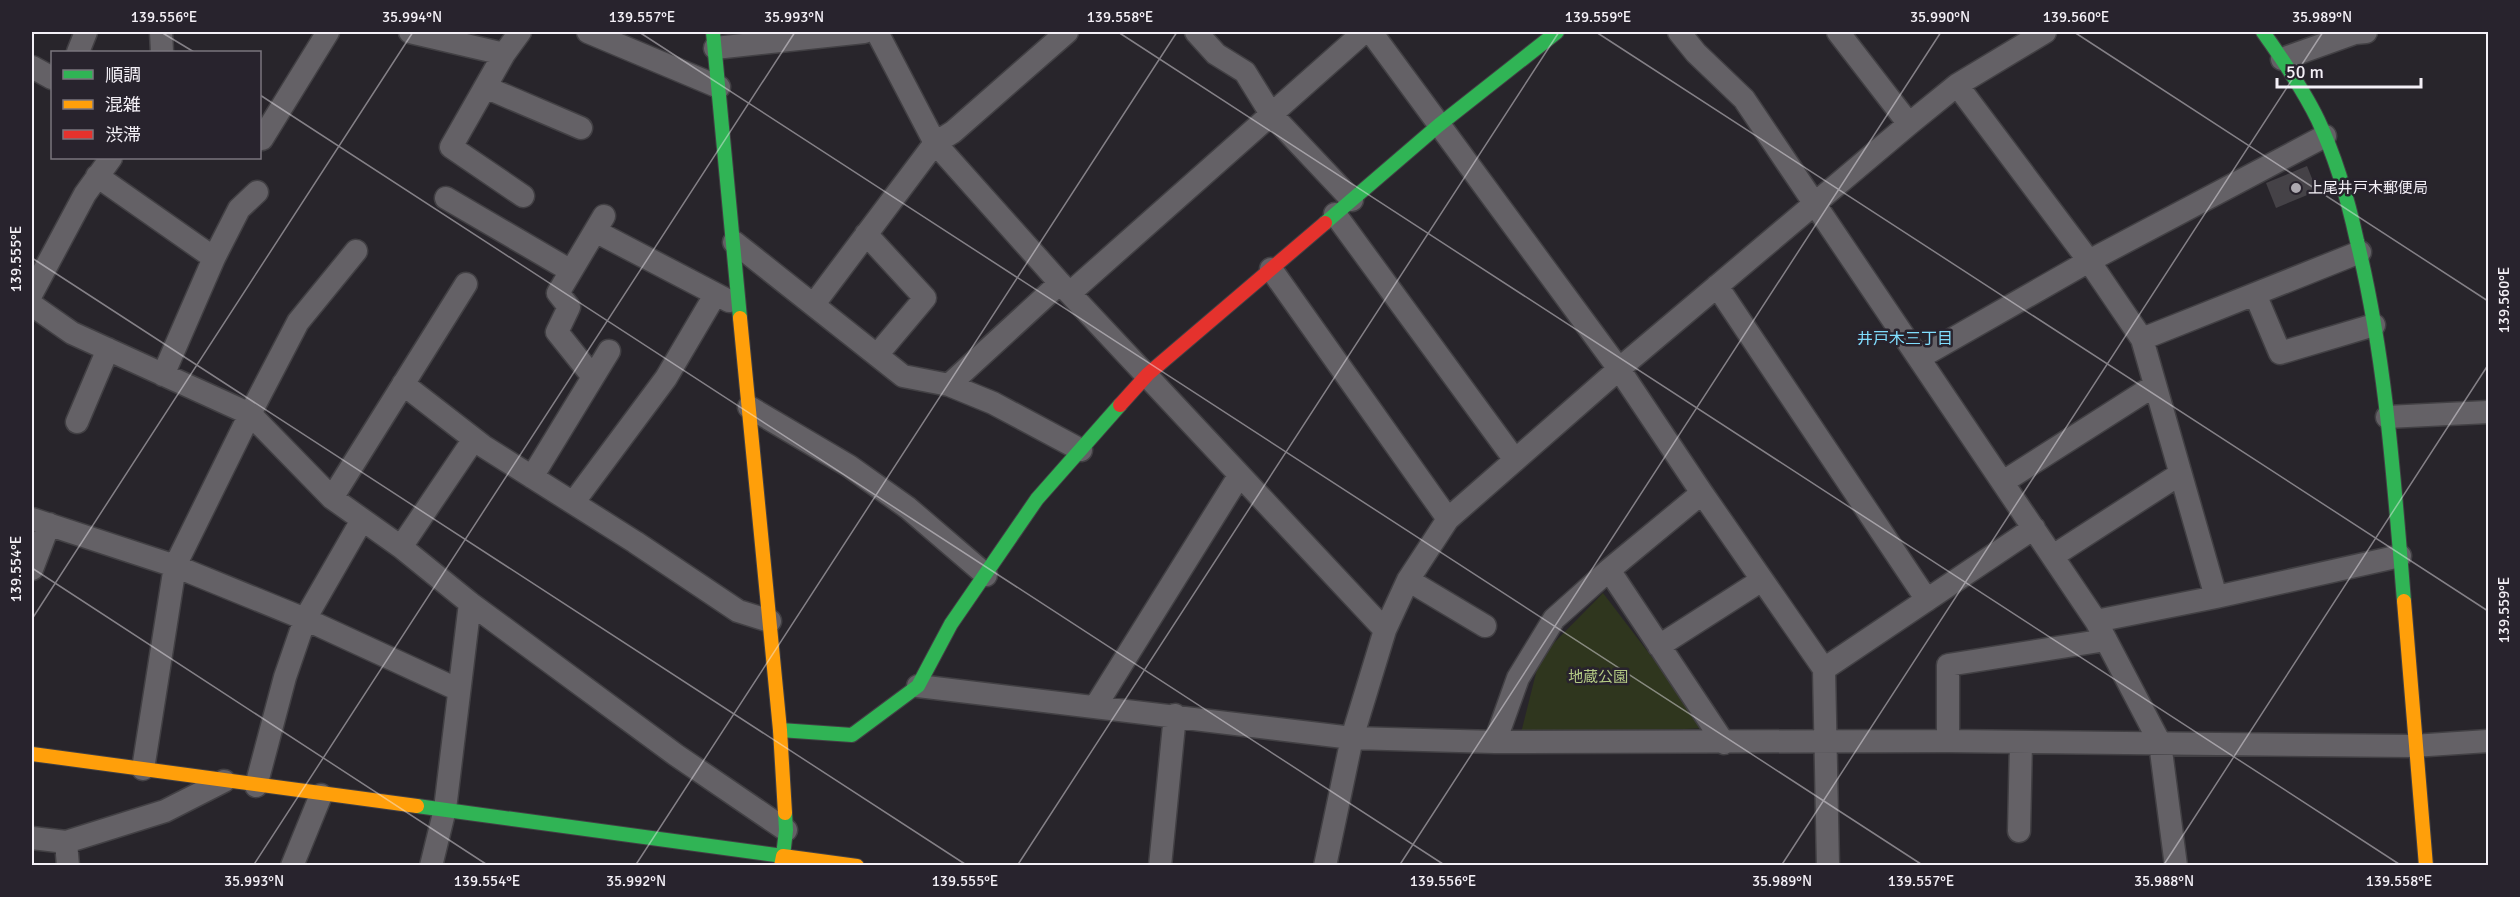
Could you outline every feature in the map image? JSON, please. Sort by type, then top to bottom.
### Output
[{"type":"street","points":[[78,51],[86,32]]},
{"type":"street","points":[[161,32],[162,51]]},
{"type":"street","points":[[261,138],[328,32]]},
{"type":"street","points":[[415,32],[504,54]]},
{"type":"street","points":[[520,32],[504,54],[451,147],[523,196]]},
{"type":"street","points":[[588,32],[719,87]]},
{"type":"street","points":[[782,861],[786,830],[780,730],[714,40],[864,32]]},
{"type":"street","points":[[877,32],[935,143],[1065,288],[1148,374],[1239,476],[1385,630]]},
{"type":"street","points":[[814,304],[935,143],[953,132],[1067,32]]},
{"type":"street","points":[[1196,32],[1215,54],[1245,72],[1271,114],[1343,207],[1515,460]]},
{"type":"street","points":[[949,385],[1271,114],[1364,32]]},
{"type":"street","points":[[1371,32],[1619,369],[1702,494],[1824,669],[1828,866]]},
{"type":"street","points":[[780,730],[852,735],[918,686],[951,624],[1037,499],[1148,374],[1439,125],[1557,32]]},
{"type":"street","points":[[1679,32],[1696,53],[1744,99],[2101,630],[2160,743],[2176,866]]},
{"type":"street","points":[[1838,32],[1909,124]]},
{"type":"street","points":[[2263,32],[2305,94],[2325,136],[2356,227],[2374,325],[2387,417],[2426,866]]},
{"type":"street","points":[[2282,59],[2358,32]]},
{"type":"street","points":[[1325,866],[1352,738],[1385,630],[1408,580],[1448,519],[1619,369],[1909,124],[1957,85],[2036,34]]},
{"type":"street","points":[[32,67],[51,77]]},
{"type":"street","points":[[1957,85],[2089,261],[2142,339],[2216,597]]},
{"type":"street","points":[[485,87],[581,128]]},
{"type":"street","points":[[1919,358],[2089,261],[2325,136]]},
{"type":"street","points":[[32,293],[85,194],[110,159]]},
{"type":"street","points":[[97,176],[214,258]]},
{"type":"street","points":[[163,375],[214,258],[239,209],[257,192]]},
{"type":"street","points":[[446,198],[571,271]]},
{"type":"street","points":[[593,377],[557,332],[569,307],[558,293],[599,223],[715,294],[740,306]]},
{"type":"street","points":[[866,234],[925,297],[877,355]]},
{"type":"street","points":[[734,242],[903,376],[949,385],[993,403],[1081,450]]},
{"type":"street","points":[[143,769],[175,566],[298,322],[356,251]]},
{"type":"street","points":[[2142,339],[2360,252]]},
{"type":"street","points":[[1271,269],[1448,519]]},
{"type":"street","points":[[332,498],[466,284]]},
{"type":"street","points":[[1717,286],[1927,600]]},
{"type":"street","points":[[573,503],[666,378],[715,294]]},
{"type":"street","points":[[2255,294],[2280,353],[2374,325]]},
{"type":"street","points":[[32,305],[72,333],[250,414],[332,498],[402,547],[470,603],[676,755],[786,830]]},
{"type":"street","points":[[77,422],[108,350]]},
{"type":"street","points":[[532,477],[609,351]]},
{"type":"street","points":[[403,384],[474,439],[738,611],[770,621]]},
{"type":"street","points":[[2003,482],[2155,385]]},
{"type":"street","points":[[749,407],[849,466],[908,508],[986,575]]},
{"type":"street","points":[[2387,417],[2488,412]]},
{"type":"street","points":[[402,547],[474,439]]},
{"type":"street","points":[[2053,556],[2180,474]]},
{"type":"street","points":[[1095,708],[1239,476]]},
{"type":"street","points":[[1495,742],[1518,678],[1554,619],[1609,570],[1702,494]]},
{"type":"street","points":[[256,786],[285,677],[305,620],[362,520]]},
{"type":"street","points":[[32,568],[40,522],[175,566],[305,620],[459,690]]},
{"type":"street","points":[[1824,669],[2034,528]]},
{"type":"street","points":[[1948,741],[1948,665],[2101,630],[2216,597],[2400,556]]},
{"type":"street","points":[[1609,570],[1724,743]]},
{"type":"street","points":[[1408,580],[1485,626]]},
{"type":"street","points":[[1659,646],[1762,580]]},
{"type":"street","points":[[431,866],[445,809],[470,603]]},
{"type":"street","points":[[918,686],[1352,738],[1495,742],[1948,741],[2414,746],[2488,741]]},
{"type":"street","points":[[1160,866],[1175,715]]},
{"type":"street","points":[[2019,831],[2021,742]]},
{"type":"street","points":[[32,754],[321,795],[445,809],[782,861],[857,866]]},
{"type":"street","points":[[32,838],[66,842],[165,811],[224,781]]},
{"type":"street","points":[[292,866],[321,795]]},
{"type":"street","points":[[66,842],[68,866]]},
{"type":"green space","name":"地蔵公園","points":[[1603,593],[1706,728],[1520,737],[1540,657]]},
{"type":"building","points":[[2307,166],[2317,191],[2276,208],[2266,183]]},
{"type":"traffic: fast","points":[[713,32],[740,318]]},
{"type":"traffic: fast","points":[[1325,223],[1439,125],[1557,32]]},
{"type":"traffic: fast","points":[[2263,32],[2299,86],[2318,120],[2336,164],[2353,226],[2367,285],[2382,375],[2404,601]]},
{"type":"traffic: fast","points":[[780,730],[852,735],[918,686],[951,624],[1037,499],[1120,405]]},
{"type":"traffic: fast","points":[[417,806],[783,856],[785,813]]},
{"type":"traffic: slow","points":[[740,318],[780,730],[785,813]]},
{"type":"traffic: slow","points":[[2404,601],[2426,866]]},
{"type":"traffic: slow","points":[[32,754],[417,806]]},
{"type":"traffic: slow","points":[[781,866],[783,856],[857,866]]},
{"type":"traffic: jam","points":[[1120,405],[1148,374],[1325,223]]},
{"type":"place","name":"上尾井戸木郵便局","points":[[2296,188]]},
{"type":"district","name":"井戸木三丁目","points":[[1905,339]]}]
